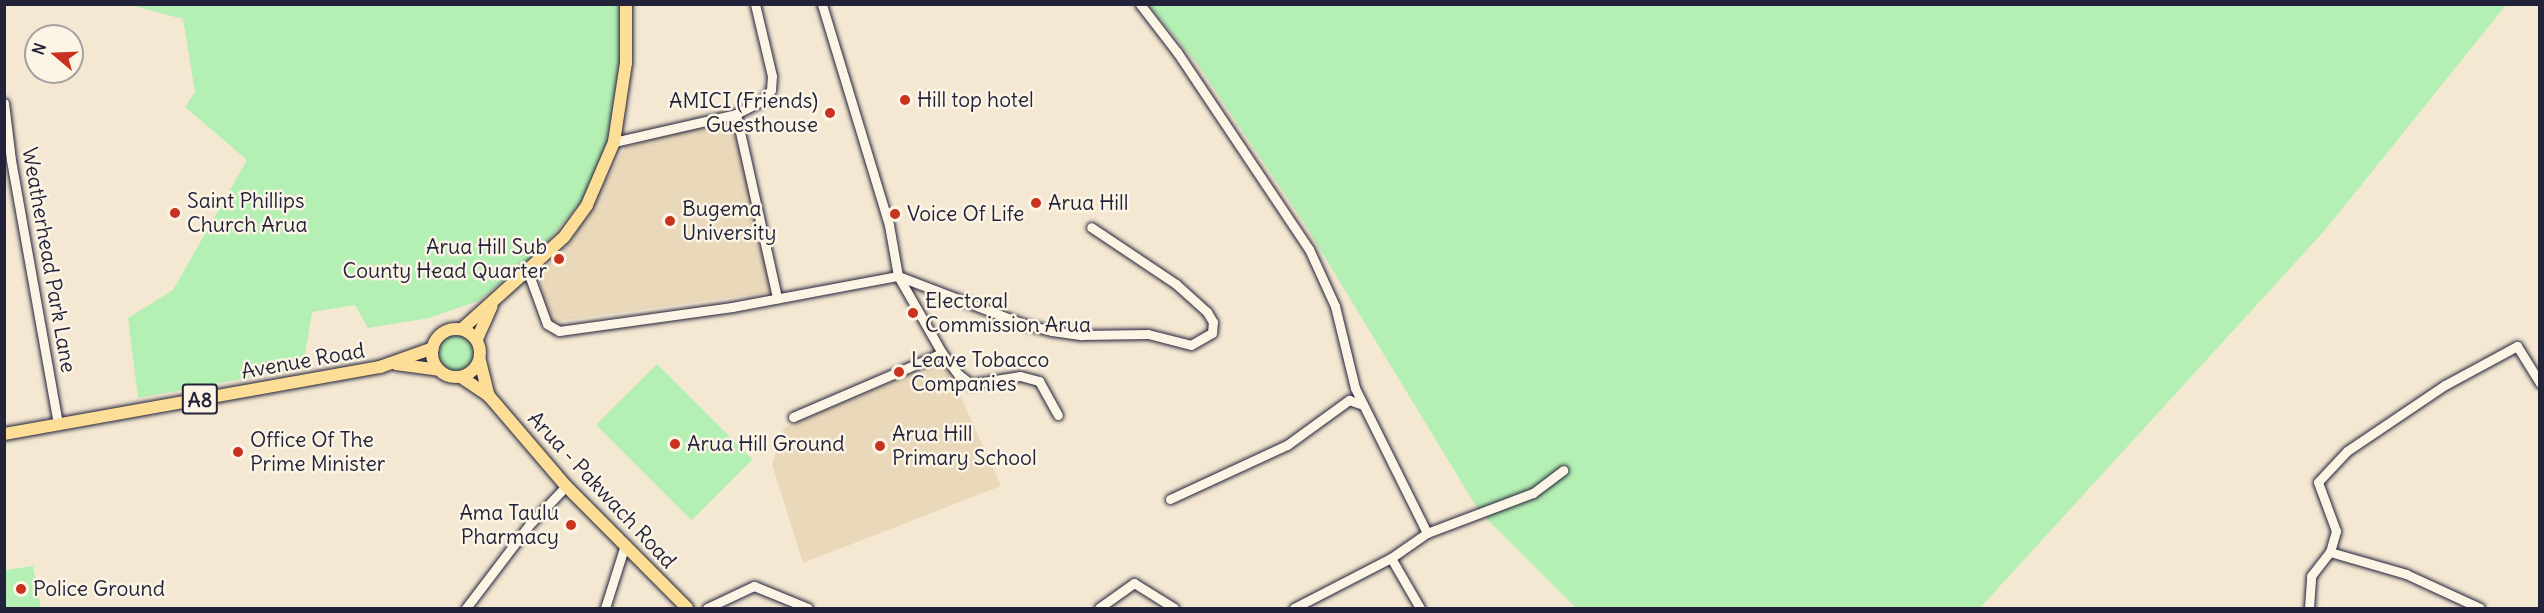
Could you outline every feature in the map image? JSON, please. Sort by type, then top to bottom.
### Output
[{"type":"main road","points":[[439,370],[433,348],[446,331],[462,329],[528,272],[564,237],[587,205],[614,142],[626,63],[626,4]]},
{"type":"main road","points":[[461,377],[472,371],[480,361],[477,339],[494,302]]},
{"type":"main road","points":[[462,329],[477,339]]},
{"type":"main road","name":"Avenue Road","points":[[4,434],[395,364],[433,348]]},
{"type":"main road","name":"Arua - Pakwach Road","points":[[480,361],[489,396]]},
{"type":"main road","name":"Avenue Road","points":[[395,364],[439,370]]},
{"type":"main road","name":"A8","points":[[439,370],[461,377]]},
{"type":"main road","name":"Arua - Pakwach Road","points":[[461,377],[489,396],[566,486],[687,609]]},
{"type":"street","points":[[614,142],[736,114],[762,101],[771,90],[772,76],[755,4]]},
{"type":"street","points":[[822,4],[889,225],[898,276],[942,352],[958,374],[971,384],[1020,376],[1040,381],[1058,415]]},
{"type":"street","points":[[1140,4],[1196,80],[1309,249],[1335,306],[1363,405],[1427,533]]},
{"type":"street","name":"Weatherhead Park Lane","points":[[4,103],[7,157],[58,424]]},
{"type":"street","points":[[736,114],[777,297]]},
{"type":"street","points":[[528,272],[547,324],[559,331],[898,276],[1024,324],[1052,331],[1082,335],[1149,334],[1191,345],[1212,333],[1213,322],[1207,312],[1176,284],[1091,227]]},
{"type":"street","points":[[2308,609],[2311,576],[2330,552],[2335,521],[2318,482],[2348,451],[2445,385],[2517,346],[2540,383]]},
{"type":"street","points":[[793,417],[942,352]]},
{"type":"street","points":[[1170,500],[1287,445],[1349,400],[1363,405]]},
{"type":"street","points":[[1294,609],[1391,558],[1427,533],[1533,493],[1563,470]]},
{"type":"street","points":[[466,609],[529,525],[566,486]]},
{"type":"street","points":[[605,609],[625,545]]},
{"type":"street","points":[[2330,552],[2406,574],[2480,609]]},
{"type":"street","points":[[1391,558],[1420,609]]},
{"type":"street","points":[[1099,609],[1134,583],[1174,609]]},
{"type":"street","points":[[707,609],[754,586],[808,609]]},
{"type":"shaded area","name":"Bugema University","points":[[734,118],[771,292],[551,322],[538,277],[573,238],[625,147]]},
{"type":"shaded area","name":"Arua Hill Primary School","points":[[944,360],[1001,486],[803,563],[772,464],[784,428]]},
{"type":"green space","points":[[130,5],[624,5],[623,66],[612,133],[585,197],[538,253],[478,301],[429,318],[368,328],[355,305],[312,312],[303,368],[138,398],[128,318],[173,290],[247,160],[185,107],[195,92],[183,19]]},
{"type":"green space","points":[[1149,5],[2506,5],[2325,230],[1980,608],[1576,608],[1479,511],[1304,223],[1198,65]]},
{"type":"green space","points":[[458,334],[472,339],[477,353],[472,367],[458,372],[444,367],[439,353],[444,339]]},
{"type":"green space","name":"Arua Hill Ground","points":[[657,364],[752,459],[692,520],[596,425]]},
{"type":"green space","name":"Police Ground","points":[[33,566],[41,608],[5,608],[5,570]]},
{"type":"place","name":"Hill top hotel","points":[[905,100]]},
{"type":"place","name":"AMICI (Friends) Guesthouse","points":[[830,113]]},
{"type":"place","name":"Arua Hill","points":[[1036,203]]},
{"type":"place","name":"Saint Phillips Church Arua","points":[[175,213]]},
{"type":"place","name":"Voice Of Life","points":[[895,214]]},
{"type":"place","name":"Bugema University","points":[[670,221]]},
{"type":"place","name":"Arua Hill Sub County Head Quarter","points":[[559,259]]},
{"type":"place","name":"Electoral Commission Arua","points":[[913,313]]},
{"type":"place","name":"Leave Tobacco Companies","points":[[899,372]]},
{"type":"place","name":"Arua Hill Ground","points":[[675,444]]},
{"type":"place","name":"Arua Hill Primary School","points":[[880,446]]},
{"type":"place","name":"Office Of The Prime Minister","points":[[238,452]]},
{"type":"place","name":"Ama Taulu Pharmacy","points":[[571,525]]},
{"type":"place","name":"Police Ground","points":[[21,589]]}]
